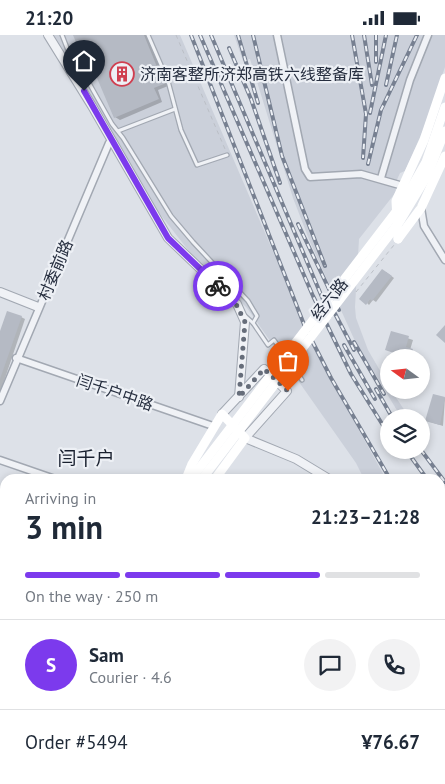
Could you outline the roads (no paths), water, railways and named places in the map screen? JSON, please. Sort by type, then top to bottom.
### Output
[{"type":"main road","points":[[445,78],[424,140],[396,201],[398,239],[421,208],[445,157]]},
{"type":"main road","name":"经六路","points":[[195,474],[402,204],[426,162],[445,107]]},
{"type":"main road","name":"经六路","points":[[206,474],[400,221],[427,176],[445,131]]},
{"type":"main road","points":[[189,474],[214,426],[222,415],[245,439],[219,474]]},
{"type":"street","points":[[48,35],[113,142],[168,238],[236,304],[245,322],[239,397]]},
{"type":"street","points":[[277,35],[304,169],[310,177],[362,174],[403,186]]},
{"type":"street","points":[[381,178],[410,80],[428,35]]},
{"type":"street","name":"村委前路","points":[[0,401],[16,358],[109,143],[113,142]]},
{"type":"street","points":[[421,208],[424,226],[445,260]]},
{"type":"street","points":[[0,292],[38,307]]},
{"type":"street","name":"闫千户中路","points":[[16,358],[214,426]]},
{"type":"street","points":[[222,415],[264,369],[288,391],[245,439],[296,459],[321,474]]},
{"type":"street","points":[[0,460],[41,474]]},
{"type":"lane","points":[[62,35],[73,63],[89,83],[172,216],[192,242],[248,301],[257,316],[253,323]]},
{"type":"lane","points":[[148,35],[168,81],[181,130],[197,165],[227,155]]},
{"type":"lane","points":[[118,131],[175,109]]},
{"type":"lane","points":[[241,314],[253,323],[268,345],[274,340],[302,381]]},
{"type":"railway","points":[[191,35],[305,327],[331,378],[387,474]]},
{"type":"railway","points":[[200,35],[313,296],[351,374],[380,421]]},
{"type":"railway","points":[[211,35],[330,316]]},
{"type":"railway","points":[[238,35],[258,103]]},
{"type":"railway","points":[[253,35],[282,156],[325,266]]},
{"type":"railway","points":[[352,35],[366,114],[363,158]]},
{"type":"railway","points":[[364,35],[372,85]]},
{"type":"railway","points":[[376,35],[376,62]]},
{"type":"railway","points":[[370,113],[386,35]]},
{"type":"railway","points":[[386,85],[397,35]]},
{"type":"railway","points":[[368,164],[381,110],[417,35]]},
{"type":"railway","points":[[229,48],[251,99],[280,183]]},
{"type":"railway","points":[[298,224],[339,310]]},
{"type":"railway","points":[[331,306],[354,350]]},
{"type":"railway","points":[[354,342],[380,387]]},
{"type":"railway","points":[[344,345],[375,399]]},
{"type":"railway","points":[[376,389],[387,409]]},
{"type":"railway","points":[[413,459],[423,474]]},
{"type":"railway","points":[[428,459],[439,474]]},
{"type":"place","name":"济南客整所济郑高铁六线整备库","points":[[122,74]]},
{"type":"district","name":"闫千户","points":[[86,458]]}]
